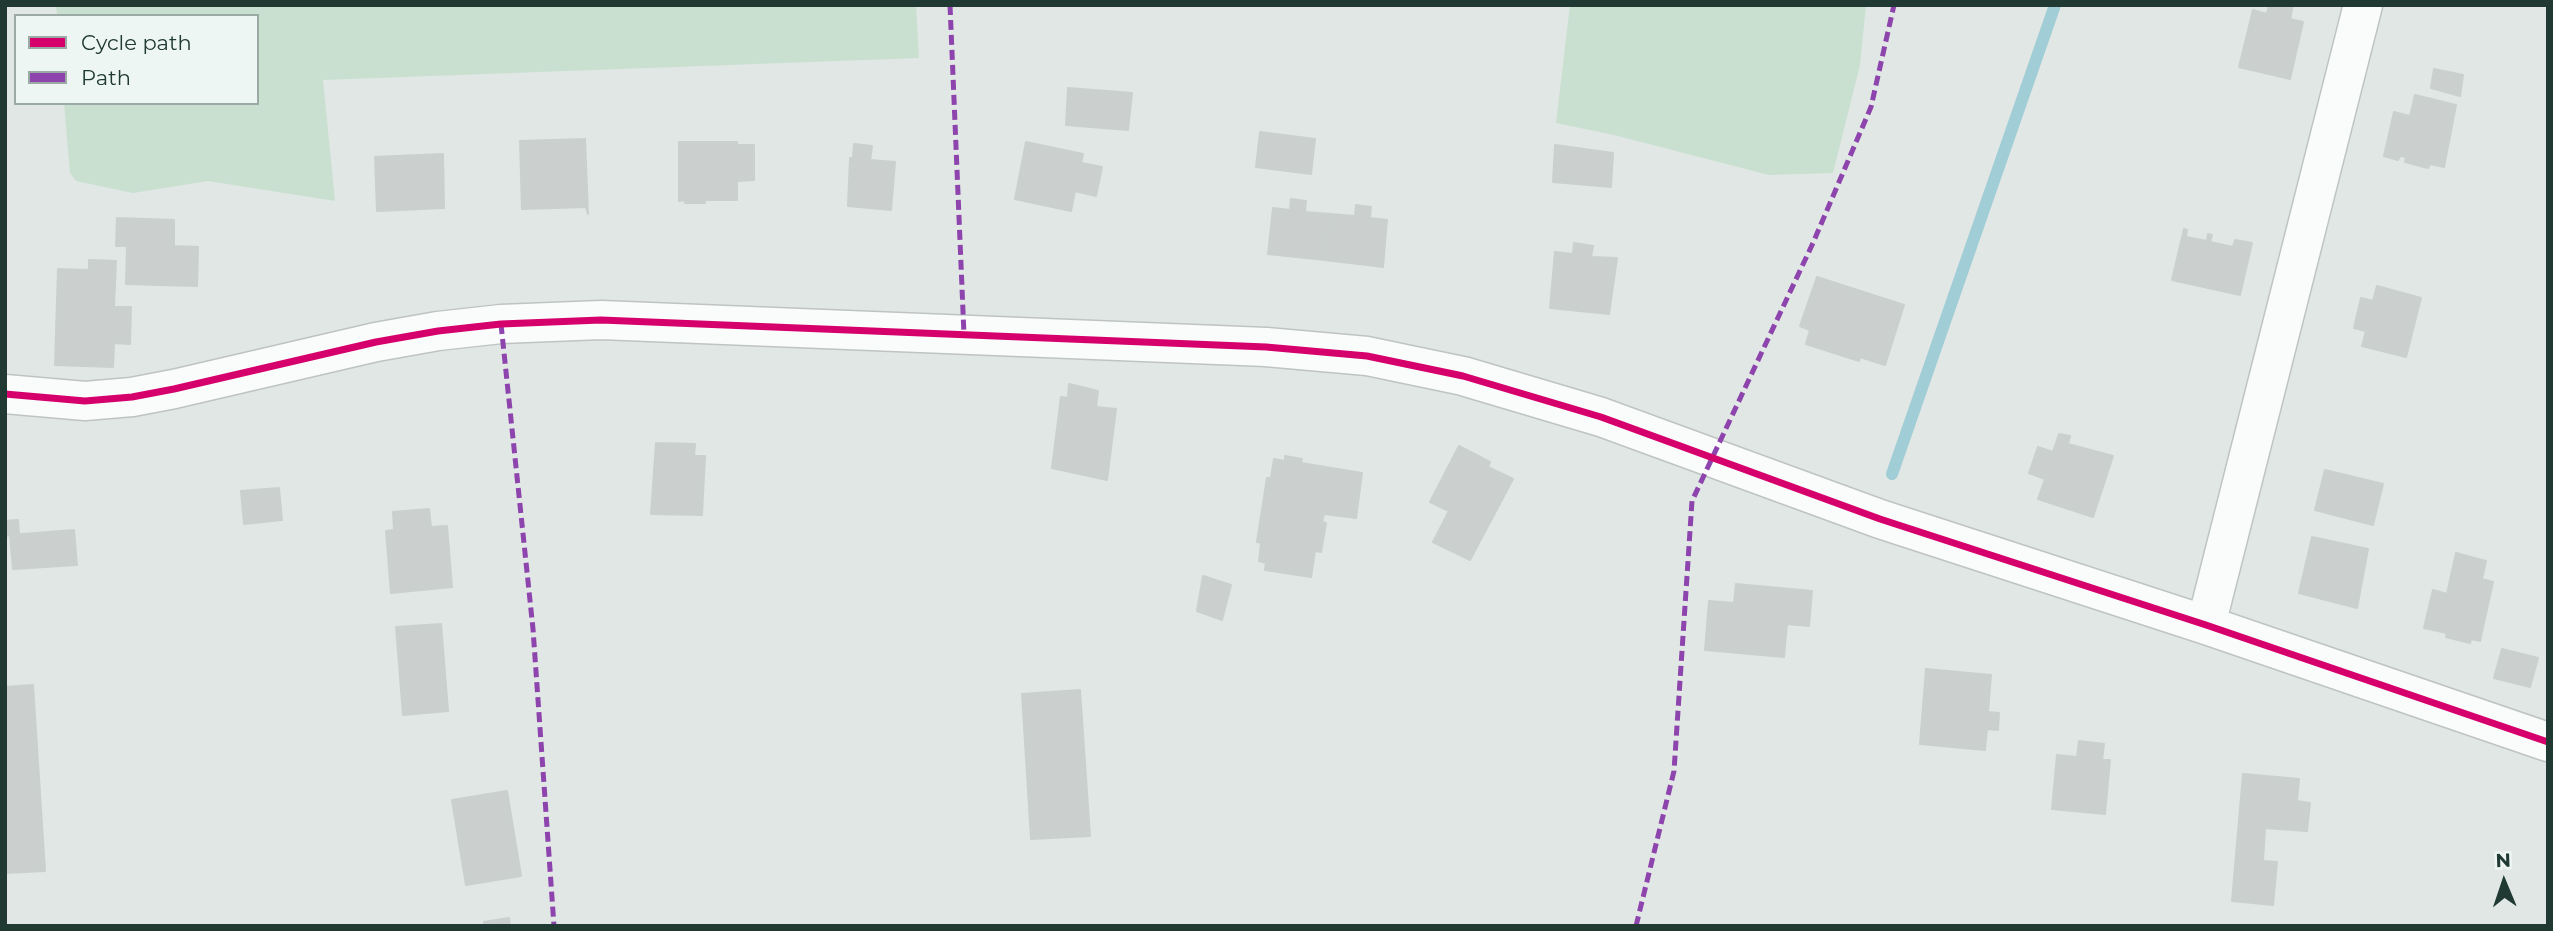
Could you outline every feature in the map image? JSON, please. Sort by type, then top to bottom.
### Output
[{"type":"street","points":[[2206,625],[2363,5]]},
{"type":"street","points":[[5,394],[85,401],[132,397],[376,341],[500,324],[601,320],[1168,343],[1367,356],[1463,376],[1537,397],[1714,457],[1880,519],[2206,625],[2548,742]]},
{"type":"green space","points":[[56,5],[916,5],[919,58],[323,80],[335,201],[208,181],[133,193],[76,181],[70,173],[64,105],[259,105],[259,14],[57,14]]},
{"type":"green space","points":[[1570,5],[1866,5],[1860,65],[1833,173],[1769,175],[1556,123]]},
{"type":"building","points":[[2269,5],[2293,5],[2290,19],[2303,22],[2290,79],[2239,67],[2253,10],[2267,14]]},
{"type":"building","points":[[2434,69],[2463,75],[2460,96],[2431,88]]},
{"type":"building","points":[[1068,88],[1132,93],[1128,130],[1066,125]]},
{"type":"building","points":[[2415,95],[2456,105],[2444,167],[2430,164],[2428,168],[2405,162],[2406,157],[2400,156],[2398,160],[2384,156],[2394,112],[2410,116]]},
{"type":"building","points":[[1260,132],[1315,139],[1311,174],[1256,167]]},
{"type":"building","points":[[585,139],[588,214],[586,207],[522,209],[520,141]]},
{"type":"building","points":[[679,142],[737,142],[737,145],[754,145],[754,180],[737,181],[737,200],[705,200],[705,203],[679,201]]},
{"type":"building","points":[[1026,142],[1083,154],[1081,163],[1102,167],[1096,196],[1075,191],[1071,211],[1015,199]]},
{"type":"building","points":[[854,144],[872,146],[870,160],[895,162],[891,210],[848,206],[850,158],[853,158]]},
{"type":"building","points":[[1555,145],[1613,153],[1611,187],[1553,182]]},
{"type":"building","points":[[443,154],[444,208],[377,211],[375,157]]},
{"type":"building","points":[[1291,199],[1306,201],[1305,212],[1330,214],[1325,260],[1268,254],[1273,208],[1290,210]]},
{"type":"building","points":[[1356,205],[1371,207],[1370,218],[1387,220],[1383,267],[1325,260],[1330,214],[1355,216]]},
{"type":"building","points":[[117,218],[174,220],[174,246],[198,247],[197,286],[126,284],[127,246],[116,246]]},
{"type":"building","points":[[2184,229],[2187,230],[2186,237],[2207,241],[2208,234],[2212,235],[2210,242],[2233,247],[2235,240],[2252,243],[2240,295],[2172,280]]},
{"type":"building","points":[[1574,243],[1593,246],[1591,257],[1617,258],[1609,314],[1550,308],[1555,252],[1573,254]]},
{"type":"building","points":[[89,260],[116,261],[114,307],[131,307],[130,344],[114,343],[113,367],[55,365],[58,269],[89,270]]},
{"type":"building","points":[[1817,277],[1904,305],[1885,365],[1860,357],[1859,361],[1806,344],[1810,330],[1800,326]]},
{"type":"building","points":[[2377,286],[2421,298],[2406,357],[2362,346],[2366,331],[2354,328],[2361,298],[2373,301]]},
{"type":"building","points":[[1069,384],[1098,391],[1096,407],[1116,409],[1107,480],[1052,468],[1061,397],[1068,398]]},
{"type":"building","points":[[2059,434],[2070,436],[2068,444],[2113,456],[2093,517],[2038,499],[2045,479],[2029,473],[2038,447],[2053,452]]},
{"type":"building","points":[[656,443],[695,444],[694,456],[705,456],[702,515],[651,514]]},
{"type":"building","points":[[1459,446],[1490,462],[1488,467],[1513,479],[1470,560],[1433,542],[1449,511],[1430,502]]},
{"type":"building","points":[[1285,456],[1302,459],[1301,463],[1362,473],[1356,518],[1324,514],[1322,522],[1326,523],[1321,552],[1315,551],[1311,577],[1265,570],[1266,563],[1259,561],[1261,543],[1257,542],[1267,478],[1271,478],[1274,459],[1285,461]]},
{"type":"building","points":[[2325,470],[2383,484],[2373,525],[2315,510]]},
{"type":"building","points":[[279,488],[282,520],[244,524],[241,491]]},
{"type":"building","points":[[429,509],[431,527],[447,526],[452,587],[391,593],[386,531],[394,530],[393,512]]},
{"type":"building","points":[[18,520],[19,534],[5,536],[5,521]]},
{"type":"building","points":[[74,530],[77,565],[13,569],[10,535]]},
{"type":"building","points":[[2312,537],[2368,549],[2357,608],[2299,593]]},
{"type":"building","points":[[2456,553],[2486,561],[2482,579],[2493,582],[2480,641],[2471,639],[2470,643],[2446,637],[2447,633],[2424,628],[2433,590],[2447,594]]},
{"type":"building","points":[[1203,576],[1231,585],[1222,620],[1197,611]]},
{"type":"building","points":[[1736,584],[1812,591],[1809,626],[1787,624],[1784,657],[1705,650],[1709,601],[1734,603]]},
{"type":"building","points":[[441,624],[448,711],[403,715],[396,627]]},
{"type":"building","points":[[2502,649],[2538,658],[2530,687],[2494,678]]},
{"type":"building","points":[[1926,669],[1991,675],[1988,712],[1999,713],[1998,730],[1987,729],[1985,750],[1920,744]]},
{"type":"building","points":[[33,685],[45,871],[5,873],[5,687]]},
{"type":"building","points":[[1080,690],[1090,836],[1031,839],[1022,694]]},
{"type":"building","points":[[2079,741],[2104,744],[2102,760],[2110,760],[2105,814],[2052,809],[2057,755],[2077,757]]},
{"type":"building","points":[[2243,774],[2299,779],[2297,801],[2310,803],[2307,831],[2265,828],[2263,861],[2277,862],[2273,905],[2232,901]]},
{"type":"building","points":[[507,791],[521,876],[466,885],[452,800]]},
{"type":"building","points":[[509,918],[510,926],[484,926],[484,922]]},
{"type":"waterway","points":[[1892,474],[2055,5]]},
{"type":"marked path","points":[[950,5],[964,335]]},
{"type":"marked path","points":[[1636,926],[1674,771],[1692,501],[1813,243],[1871,107],[1894,5]]},
{"type":"marked path","points":[[501,324],[533,629],[554,926]]},
{"type":"cycle path","points":[[5,394],[85,401],[132,397],[376,342],[438,331],[501,324],[601,320],[1266,347],[1367,356],[1463,376],[1601,417],[1880,519],[2206,625],[2548,742]]}]
